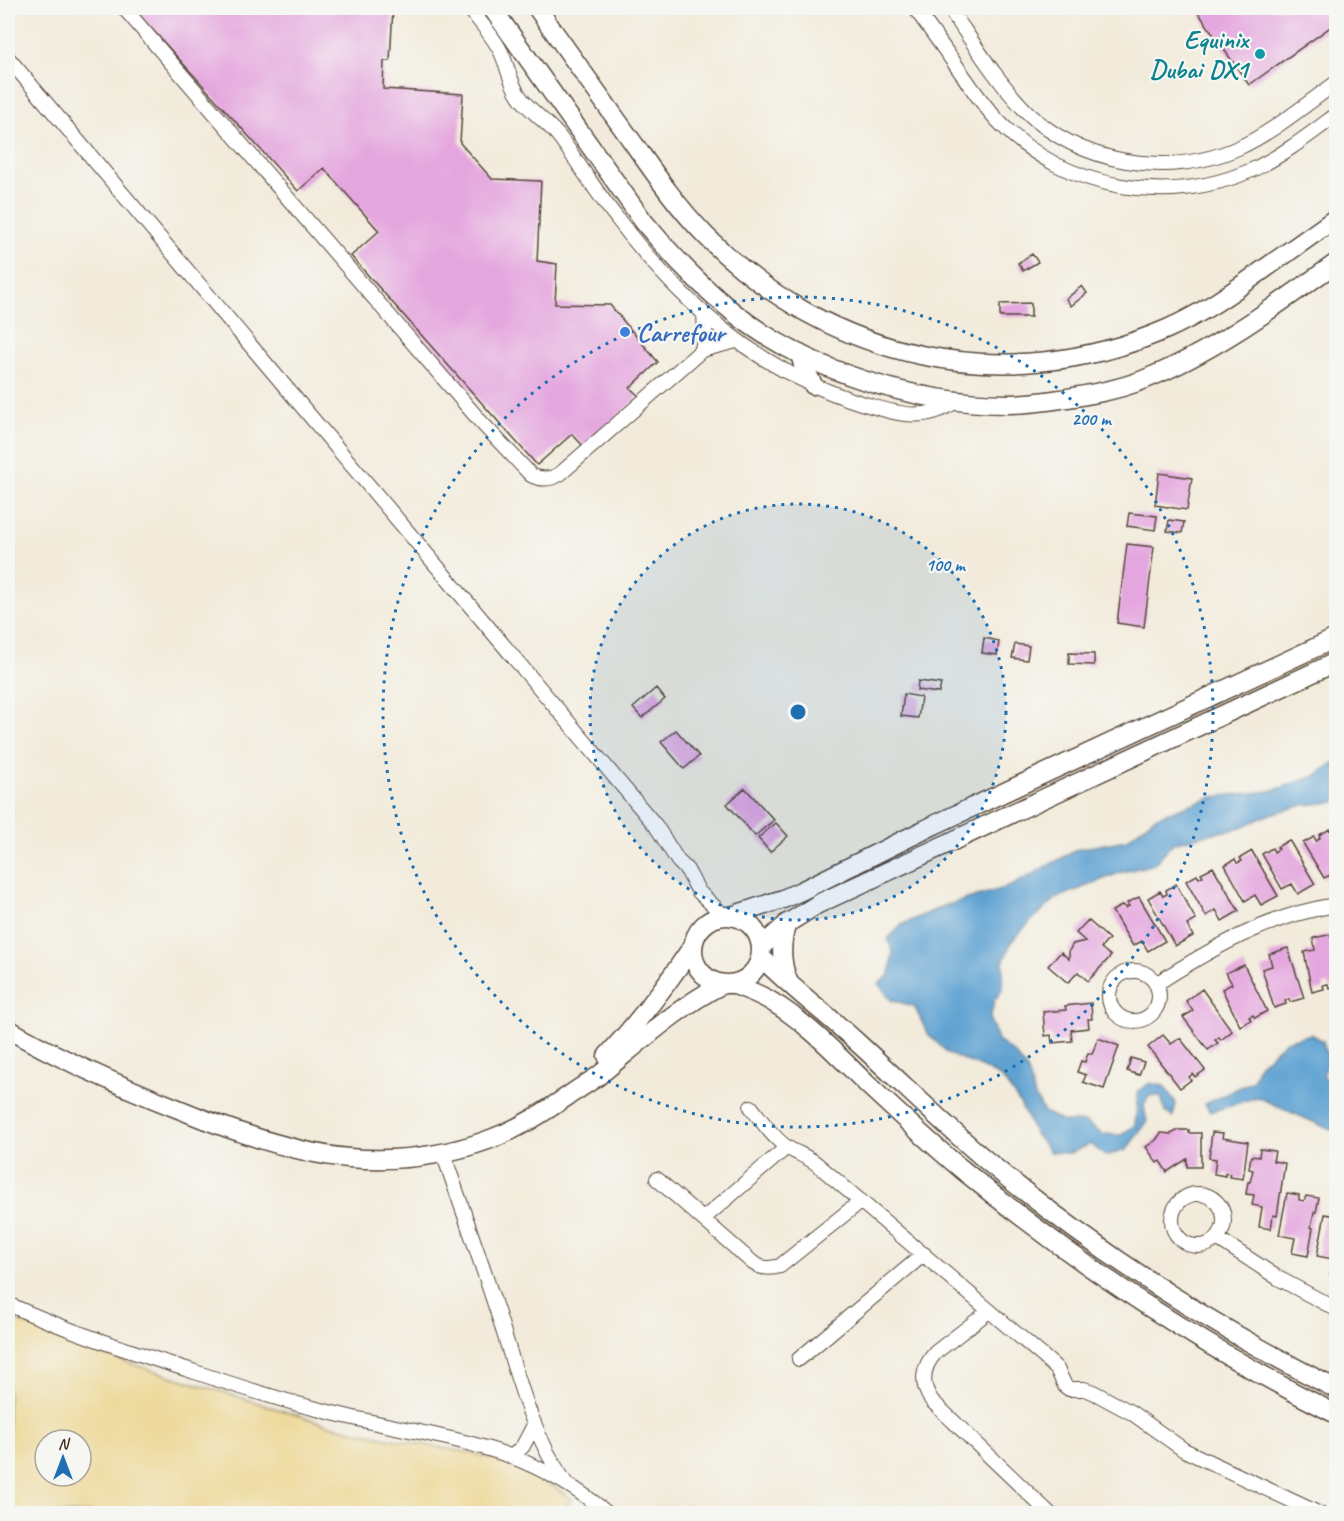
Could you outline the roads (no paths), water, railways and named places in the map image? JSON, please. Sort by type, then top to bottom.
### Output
[{"type":"street","points":[[124,8],[531,476],[545,479],[560,474],[702,350],[736,340]]},
{"type":"street","points":[[470,8],[499,48],[518,94],[531,111],[555,131],[616,217],[655,266],[704,314],[736,340],[776,366],[813,385],[892,412],[919,416],[938,411],[956,401]]},
{"type":"street","points":[[492,8],[631,204],[665,248],[688,272],[734,313],[778,342],[839,371],[874,383],[956,401],[1011,404],[1089,394],[1140,381],[1225,340],[1336,262]]},
{"type":"street","points":[[537,8],[679,205],[711,241],[762,286],[792,305],[845,332],[889,348],[924,356],[985,364],[1030,363],[1100,352],[1167,329],[1199,313],[1230,295],[1336,218]]},
{"type":"street","points":[[915,8],[978,97],[1002,125],[1031,150],[1047,160],[1100,182],[1130,188],[1159,190],[1188,188],[1217,182],[1245,173],[1271,160],[1336,115]]},
{"type":"street","points":[[949,8],[1001,82],[1026,111],[1041,124],[1056,135],[1091,151],[1128,161],[1166,164],[1194,161],[1238,148],[1257,138],[1336,82]]},
{"type":"street","points":[[8,58],[656,826],[678,861],[687,870],[699,892],[726,916],[743,919],[752,926],[759,936],[761,952],[757,967],[751,975],[742,981],[727,984],[679,1010],[597,1077],[582,1085],[559,1104],[488,1141],[443,1153],[401,1159],[359,1159],[328,1155],[272,1142],[203,1119],[115,1083],[8,1029]]},
{"type":"street","points":[[702,350],[705,332],[704,314]]},
{"type":"street","points":[[800,354],[813,385]]},
{"type":"street","points":[[582,1085],[642,1017],[692,947],[698,930],[712,918],[783,899],[934,825],[1336,638]]},
{"type":"street","points":[[761,952],[788,923],[818,904],[1336,662]]},
{"type":"street","points":[[1156,984],[1210,950],[1238,936],[1298,914],[1336,905]]},
{"type":"street","points":[[788,923],[781,948],[782,961],[790,985]]},
{"type":"street","points":[[692,947],[695,964],[706,978],[751,991],[770,1000],[803,1024],[915,1129],[965,1172],[1111,1281],[1243,1365],[1336,1414]]},
{"type":"street","points":[[761,952],[790,985],[832,1019],[910,1093],[987,1161],[1059,1217],[1123,1263],[1189,1306],[1271,1355],[1336,1389]]},
{"type":"street","points":[[751,1107],[787,1148],[813,1161],[1052,1364],[1065,1386],[1070,1389],[1084,1389],[1093,1392],[1132,1413],[1184,1450],[1320,1514]]},
{"type":"street","points":[[703,1219],[787,1148]]},
{"type":"street","points":[[443,1153],[534,1425],[550,1459],[567,1484]]},
{"type":"street","points":[[657,1179],[753,1263],[762,1268],[780,1266],[861,1201]]},
{"type":"street","points":[[1217,1239],[1278,1278],[1336,1310]]},
{"type":"street","points":[[799,1359],[924,1254]]},
{"type":"street","points":[[8,1304],[87,1336],[288,1402],[471,1444],[512,1457],[567,1484],[608,1514]]},
{"type":"street","points":[[989,1311],[936,1352],[925,1367],[924,1385],[932,1401],[1050,1514]]},
{"type":"street","points":[[512,1457],[523,1446],[534,1425]]},
{"type":"water","points":[[1336,761],[1336,802],[1304,805],[1270,814],[1237,829],[1173,843],[1154,864],[1119,873],[1057,898],[1011,942],[1003,963],[1003,989],[994,1001],[990,1020],[999,1042],[1014,1053],[1028,1071],[1035,1097],[1044,1112],[1064,1122],[1085,1122],[1102,1134],[1121,1135],[1135,1125],[1138,1091],[1150,1083],[1164,1086],[1176,1103],[1173,1117],[1165,1112],[1161,1096],[1149,1096],[1144,1106],[1147,1122],[1126,1150],[1105,1156],[1091,1144],[1070,1153],[1050,1152],[1035,1134],[1019,1102],[1002,1078],[949,1054],[928,1034],[914,1006],[891,1000],[879,984],[890,974],[893,952],[888,939],[903,924],[944,906],[1011,886],[1078,849],[1126,840],[1155,817],[1212,797],[1271,791],[1315,776]]},
{"type":"water","points":[[1311,1034],[1323,1041],[1328,1059],[1323,1077],[1332,1087],[1336,1085],[1336,1132],[1257,1097],[1210,1112],[1205,1104],[1253,1081],[1259,1065],[1286,1041]]},
{"type":"place","name":"Equinix Dubai DX1","points":[[1260,54]]},
{"type":"place","name":"Carrefour","points":[[625,332]]}]
